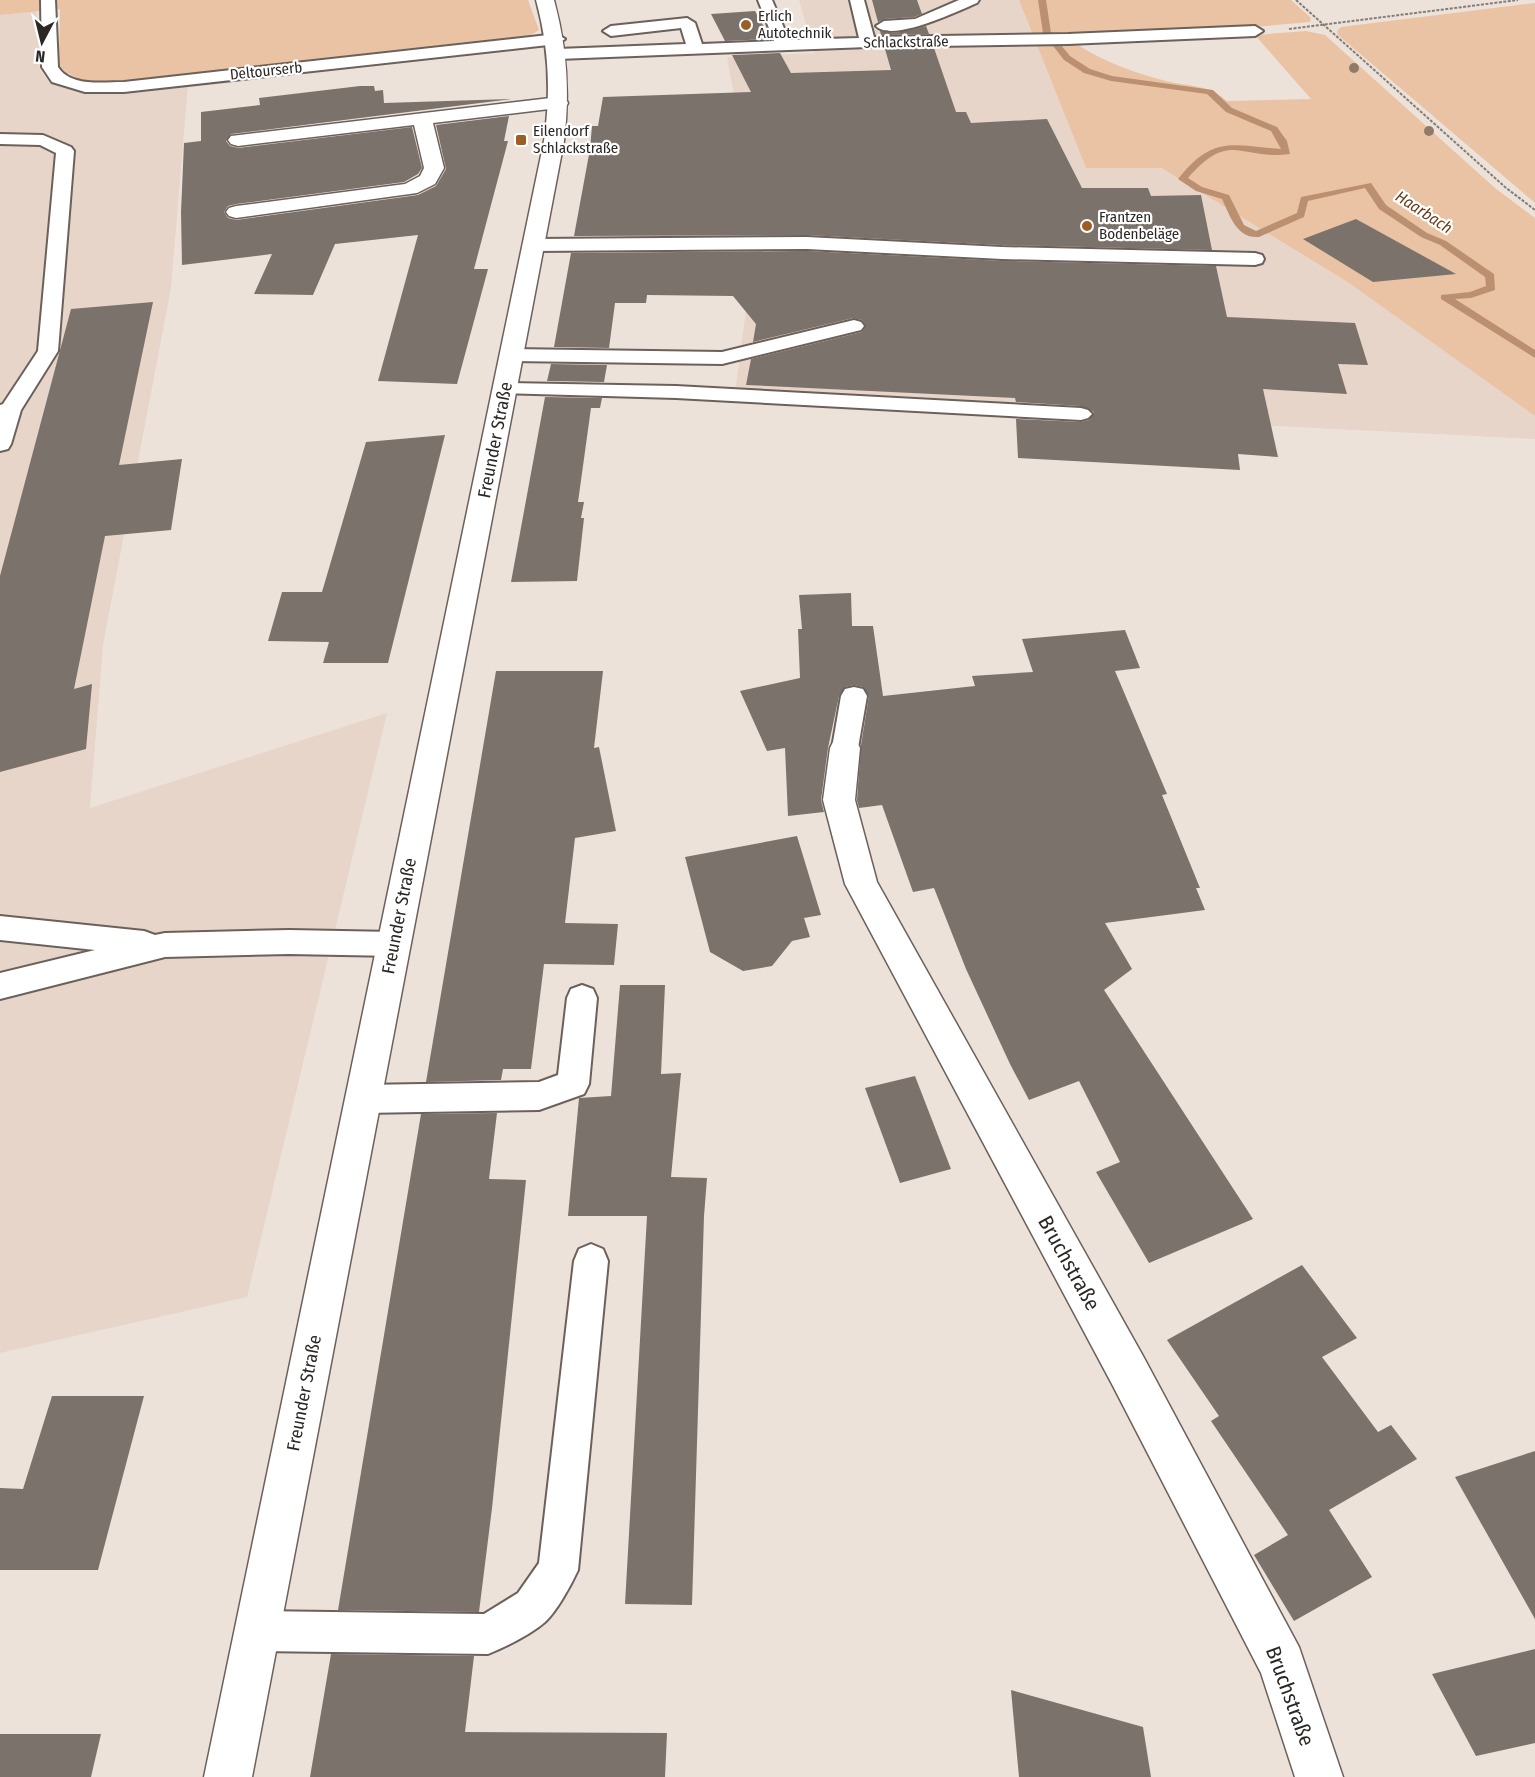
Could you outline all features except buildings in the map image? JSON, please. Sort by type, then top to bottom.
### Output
[{"type":"main road","name":"Freunder Straße","points":[[228,1777],[534,245],[559,103],[557,47],[545,0]]},
{"type":"main road","points":[[238,140],[559,103]]},
{"type":"main road","points":[[236,212],[410,189],[428,180],[434,168],[422,118]]},
{"type":"main road","name":"Bruchstraße","points":[[845,748],[839,800],[861,884],[1128,1371],[1282,1664],[1319,1777]]},
{"type":"lane","name":"Deltourserb","points":[[48,0],[50,67],[58,79],[85,87],[124,87],[557,47]]},
{"type":"lane","points":[[765,0],[784,47]]},
{"type":"lane","points":[[857,0],[866,35],[918,23],[972,0]]},
{"type":"lane","points":[[611,31],[687,23],[696,50]]},
{"type":"lane","name":"Schlackstraße","points":[[557,47],[696,50],[784,47],[866,35],[1043,40],[1254,31]]},
{"type":"lane","points":[[0,139],[43,140],[65,152],[48,351],[5,410],[0,444]]},
{"type":"lane","points":[[534,245],[807,243],[1002,253],[1255,259]]},
{"type":"lane","points":[[511,355],[722,358],[854,326]]},
{"type":"lane","points":[[506,389],[676,392],[1081,414]]},
{"type":"lane","points":[[845,748],[854,696]]},
{"type":"lane","points":[[0,928],[165,945],[289,942],[394,944]]},
{"type":"lane","points":[[0,986],[165,945]]},
{"type":"lane","points":[[363,1099],[539,1096],[573,1084],[582,998]]},
{"type":"lane","points":[[256,1631],[488,1634],[531,1608],[558,1570],[591,1261]]},
{"type":"path","points":[[1296,0],[1504,187],[1535,210]]},
{"type":"path","points":[[1323,26],[1518,0]]},
{"type":"shaded area","points":[[0,0],[528,0],[539,30],[518,38],[125,82],[98,82],[72,76],[59,65],[60,9],[0,15]]},
{"type":"shaded area","points":[[799,0],[1019,0],[1086,168],[1160,168],[1349,283],[1535,416],[1535,439],[734,399],[754,251],[832,251],[821,140],[742,140],[727,57],[814,53]]},
{"type":"shaded area","points":[[1019,0],[1291,0],[1311,18],[1310,22],[1075,43],[1119,66],[1166,81],[1206,89],[1227,101],[1311,99],[1255,35],[1306,31],[1325,35],[1495,188],[1535,218],[1535,416],[1349,283],[1161,168],[1086,168]]},
{"type":"shaded area","points":[[1535,3],[1535,203],[1338,35],[1337,31],[1341,27]]},
{"type":"shaded area","points":[[37,11],[40,70],[50,83],[82,91],[188,84],[171,288],[103,645],[90,808],[387,713],[247,1297],[0,1353],[0,15]]},
{"type":"waterway","name":"Haarbach","points":[[1042,0],[1047,33],[1067,58],[1087,71],[1111,78],[1210,92],[1229,110],[1274,129],[1283,141],[1287,152],[1223,147],[1202,157],[1183,179],[1199,189],[1226,197],[1240,227],[1256,235],[1301,215],[1304,199],[1368,185],[1382,207],[1424,235],[1443,243],[1490,276],[1491,288],[1471,295],[1445,297],[1535,355]]},
{"type":"place","name":"Erlich Autotechnik","points":[[746,25]]},
{"type":"place","name":"Eilendorf Schlackstraße","points":[[521,140]]},
{"type":"place","name":"Frantzen Bodenbeläge","points":[[1087,226]]}]
